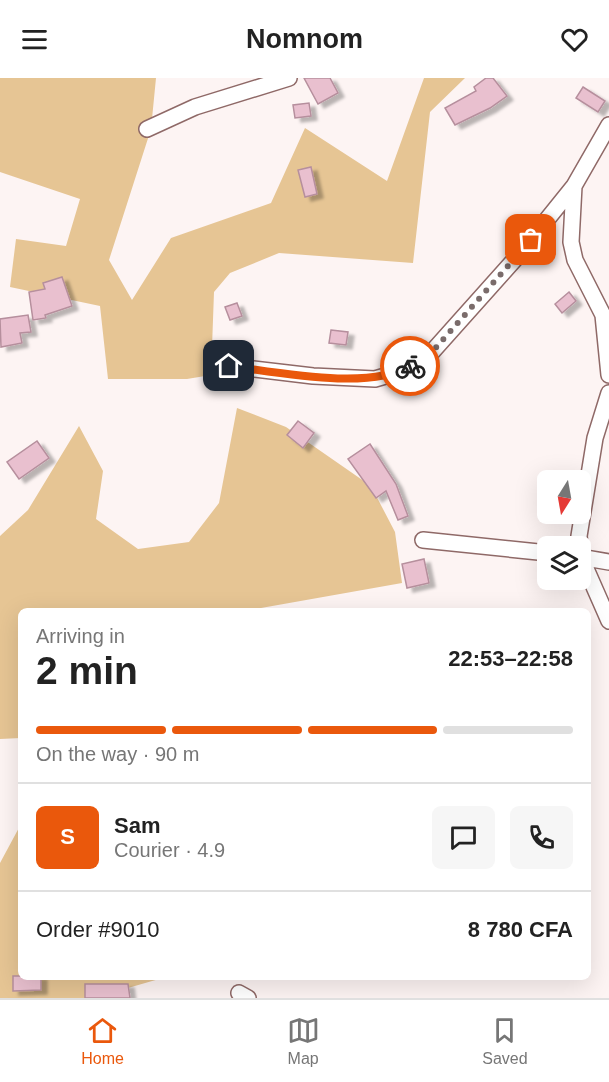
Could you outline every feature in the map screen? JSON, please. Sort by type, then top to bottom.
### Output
[{"type":"street","points":[[147,129],[195,107],[289,78]]},
{"type":"street","points":[[229,366],[313,376],[375,378],[399,372],[432,352],[516,258],[574,186],[609,125]]},
{"type":"street","points":[[574,186],[573,251],[606,312],[609,375]]},
{"type":"street","points":[[579,536],[595,438],[609,393]]},
{"type":"street","points":[[423,540],[537,552]]},
{"type":"street","points":[[591,558],[609,562]]},
{"type":"street","points":[[591,579],[609,621]]},
{"type":"shaded area","points":[[0,78],[156,78],[151,129],[109,260],[132,300],[171,238],[271,203],[305,128],[387,181],[424,78],[465,78],[430,112],[413,263],[279,253],[230,273],[214,292],[211,375],[187,379],[108,379],[100,306],[10,287],[16,239],[66,246],[80,199],[0,172]]},
{"type":"shaded area","points":[[237,408],[286,427],[371,486],[395,532],[402,583],[261,608],[18,608],[18,738],[0,739],[0,536],[28,510],[79,426],[103,471],[96,519],[138,549],[189,542],[219,503]]},
{"type":"shaded area","points":[[18,830],[18,980],[156,980],[114,992],[114,998],[0,998],[0,863]]},
{"type":"building","points":[[304,78],[330,78],[338,93],[318,104]]},
{"type":"building","points":[[486,78],[493,78],[507,96],[490,108],[455,125],[445,108],[476,91],[474,87]]},
{"type":"building","points":[[583,87],[605,101],[598,112],[576,98]]},
{"type":"building","points":[[309,103],[311,116],[295,118],[293,105]]},
{"type":"building","points":[[311,167],[317,194],[305,197],[298,170]]},
{"type":"building","points":[[62,277],[72,306],[45,315],[46,318],[33,320],[29,292],[45,289],[43,283]]},
{"type":"building","points":[[569,292],[576,301],[562,313],[555,304]]},
{"type":"building","points":[[237,303],[242,316],[230,320],[225,307]]},
{"type":"building","points":[[28,315],[31,332],[20,333],[22,343],[1,347],[0,319]]},
{"type":"building","points":[[331,330],[348,332],[346,345],[329,343]]},
{"type":"building","points":[[298,421],[314,433],[303,448],[287,435]]},
{"type":"building","points":[[37,441],[49,458],[19,479],[7,462]]},
{"type":"building","points":[[370,444],[396,484],[408,516],[398,520],[386,491],[376,498],[348,459]]},
{"type":"building","points":[[424,559],[429,583],[407,588],[402,564]]},
{"type":"building","points":[[13,976],[18,976],[18,980],[41,980],[41,990],[13,991]]},
{"type":"building","points":[[85,984],[128,984],[130,998],[85,998]]},
{"type":"way so far","points":[[410,366],[432,352],[531,240]]},
{"type":"route","points":[[229,366],[313,376],[375,378],[399,372],[410,366]]}]
